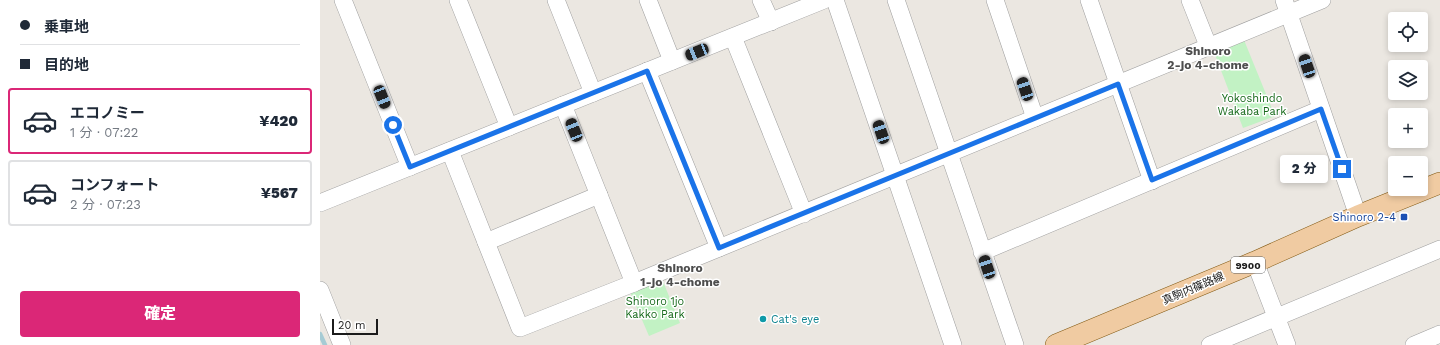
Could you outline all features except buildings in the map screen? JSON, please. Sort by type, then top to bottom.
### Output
[{"type":"main road","name":"真駒内篠路線","points":[[1056,345],[1255,262],[1358,216],[1440,183]]},
{"type":"street","points":[[343,0],[410,167]]},
{"type":"street","points":[[458,0],[510,126]]},
{"type":"street","points":[[556,0],[593,93]]},
{"type":"street","points":[[648,0],[672,61]]},
{"type":"street","points":[[761,0],[771,22]]},
{"type":"street","points":[[320,203],[824,0]]},
{"type":"street","points":[[835,0],[953,345]]},
{"type":"street","points":[[896,0],[1015,345]]},
{"type":"street","points":[[995,0],[1035,118]]},
{"type":"street","points":[[1089,0],[1152,180]]},
{"type":"street","points":[[1190,0],[1209,48]]},
{"type":"street","points":[[450,151],[520,328],[804,214],[1035,118],[1209,48],[1287,7],[1322,0]]},
{"type":"street","points":[[1287,7],[1358,216]]},
{"type":"street","points":[[733,37],[804,214]]},
{"type":"street","points":[[647,71],[719,248]]},
{"type":"street","points":[[563,105],[634,283]]},
{"type":"street","points":[[982,252],[1321,109]]},
{"type":"street","points":[[486,242],[599,195]]},
{"type":"street","points":[[1210,345],[1440,249]]},
{"type":"street","points":[[1255,262],[1275,318],[1287,345]]},
{"type":"street","points":[[320,290],[342,345]]},
{"type":"street","points":[[1414,345],[1440,334]]},
{"type":"green space","name":"Yokoshindo Wakaba Park","points":[[1244,40],[1275,116],[1243,128],[1214,52]]},
{"type":"green space","name":"Shinoro 1jo Kakko Park","points":[[662,279],[680,323],[649,336],[630,292]]},
{"type":"waterway","points":[[320,334],[325,345]]},
{"type":"place","name":"Shinoro 2-4","points":[[1404,217]]},
{"type":"place","name":"Cat's eye","points":[[763,319]]},
{"type":"district","name":"Shinoro 2-jo 4-chome","points":[[1208,58]]},
{"type":"district","name":"Shinoro 1-jo 4-chome","points":[[680,275]]},
{"type":"route","points":[[393,125],[410,167],[647,71],[719,248],[910,171],[1118,84],[1152,180],[1321,109],[1342,169]]}]
